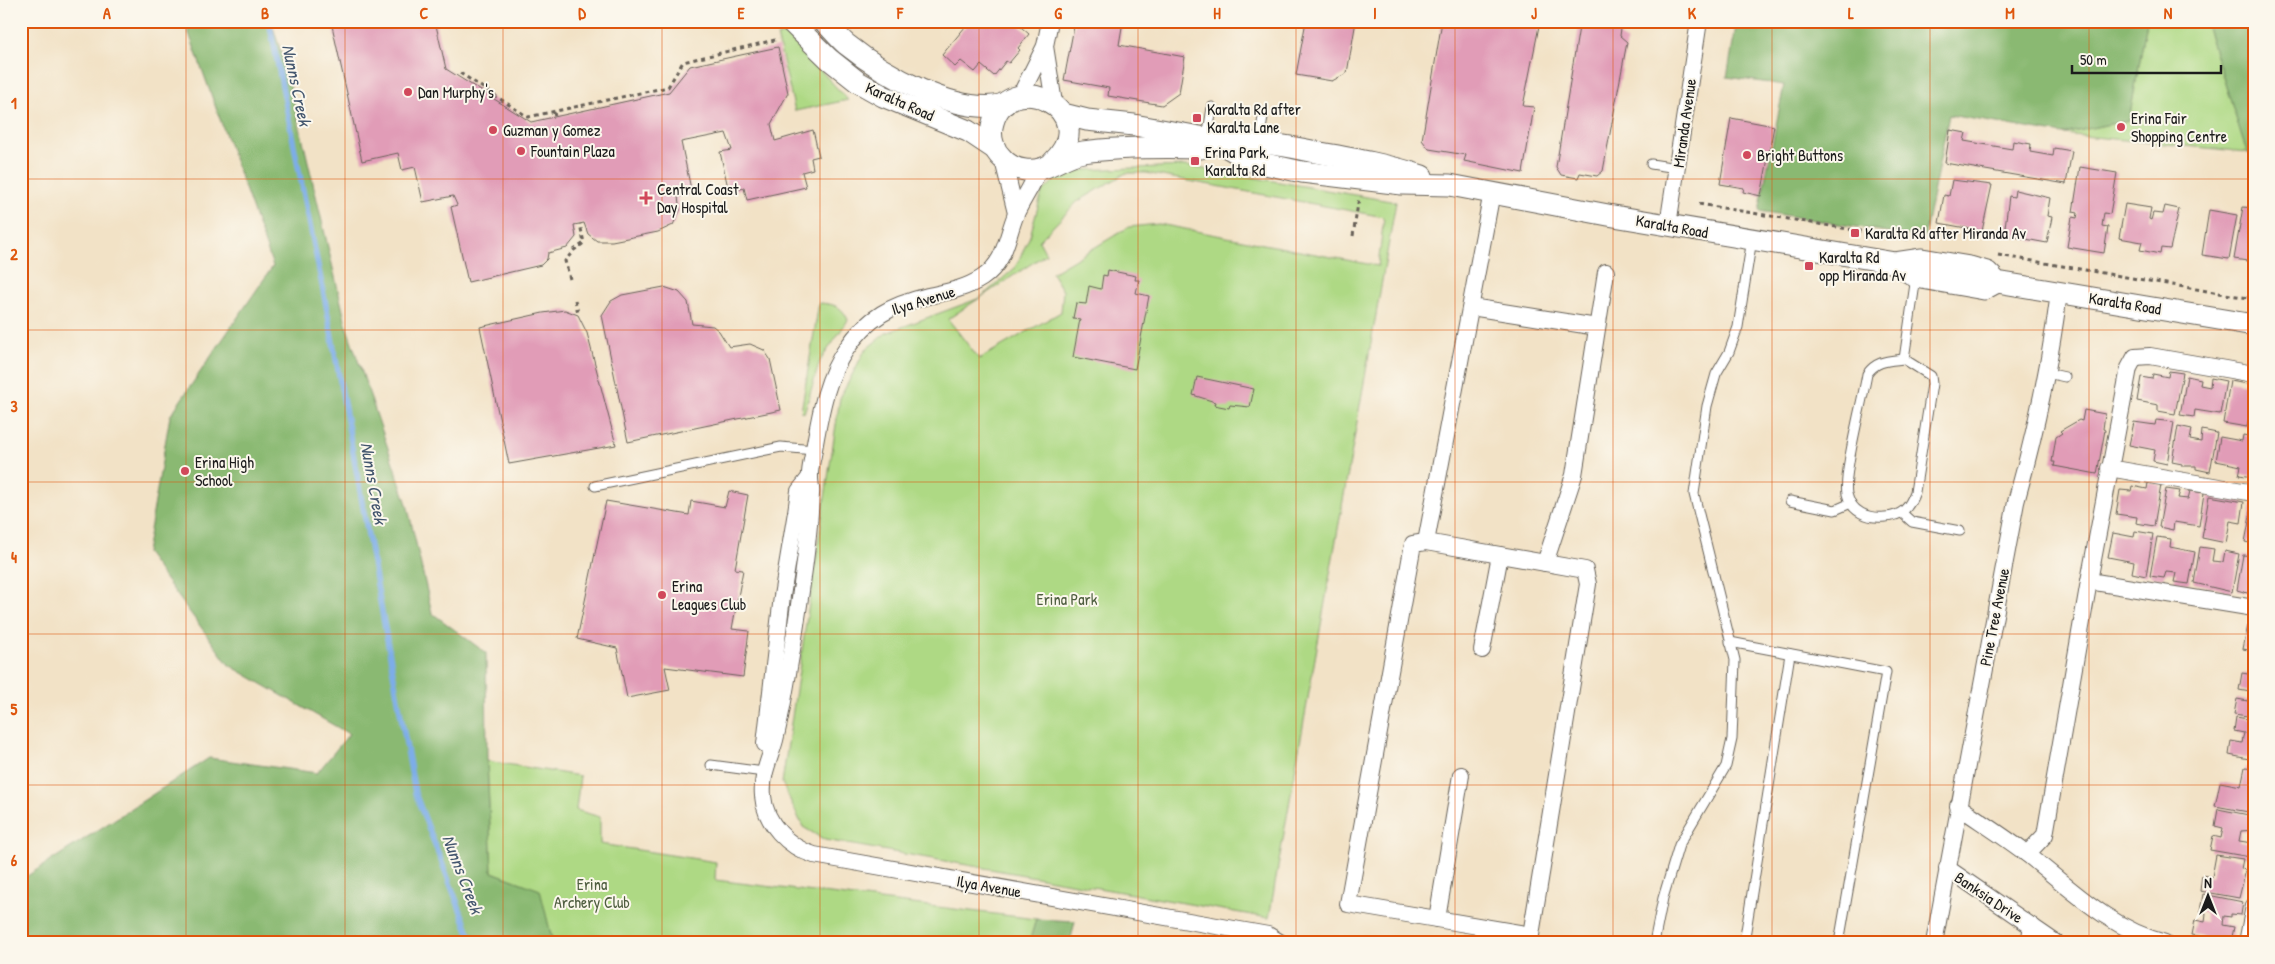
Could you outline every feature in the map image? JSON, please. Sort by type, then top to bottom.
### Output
[{"type":"street","name":"Karalta Road","points":[[824,21],[845,43],[893,74],[944,100],[971,107],[1038,96],[1058,109],[1087,120],[1134,125],[1212,142],[1259,143],[1395,168],[1450,185],[1752,240],[1895,263],[1922,259],[1970,267],[1987,272],[1997,282],[2254,325]]},
{"type":"street","points":[[1016,213],[992,130],[998,111],[1012,100],[1045,46],[1050,21]]},
{"type":"street","name":"Miranda Avenue","points":[[1668,225],[1699,21]]},
{"type":"street","name":"Karalta Road","points":[[787,29],[858,82],[882,96],[968,131],[1014,167],[1026,170],[1045,166],[1081,152],[1115,148],[1201,148],[1212,142]]},
{"type":"street","points":[[1045,46],[1058,109],[1067,124],[1066,146],[1045,166]]},
{"type":"street","name":"Karalta Road","points":[[1212,142],[1251,161],[1302,172],[1402,184],[1450,185]]},
{"type":"street","name":"Ilya Avenue","points":[[1045,166],[1016,213],[1003,256],[983,277],[956,291],[915,300],[879,314],[862,328],[836,364],[814,450],[810,477],[812,492],[794,638],[774,742],[765,766],[763,794],[768,818],[784,838],[802,851],[1268,935],[1281,943]]},
{"type":"street","points":[[1426,542],[1492,192]]},
{"type":"street","name":"Karalta Road","points":[[1895,263],[1916,277],[1984,289],[1997,282]]},
{"type":"street","points":[[1544,563],[1574,475],[1606,272]]},
{"type":"street","name":"Pine Tree Avenue","points":[[1934,943],[2016,502],[2030,452],[2047,373],[2059,293]]},
{"type":"street","points":[[1471,307],[1597,327]]},
{"type":"street","points":[[2027,854],[2045,835],[2109,468],[2129,368],[2135,357],[2150,356],[2254,374]]},
{"type":"street","points":[[2109,468],[2254,493]]},
{"type":"street","points":[[1426,542],[1585,570],[1588,584],[1530,939],[1437,919],[1348,904],[1413,544],[1426,542]]},
{"type":"street","points":[[1482,650],[1500,555]]},
{"type":"street","points":[[2089,581],[2254,608]]},
{"type":"street","points":[[1437,919],[1460,775]]},
{"type":"street","points":[[1958,806],[2027,854],[2055,880],[2110,920],[2145,938],[2165,943]]},
{"type":"street","name":"Banksia Drive","points":[[1947,868],[2056,943]]},
{"type":"street","points":[[2247,943],[2254,906]]},
{"type":"street","points":[[2029,943],[2032,926]]},
{"type":"lane","points":[[1212,107],[1209,127],[1212,142]]},
{"type":"lane","points":[[1259,143],[1263,117]]},
{"type":"lane","points":[[1652,164],[1677,168]]},
{"type":"lane","points":[[1654,943],[1663,898],[1679,845],[1726,766],[1732,739],[1736,660],[1694,494],[1706,406],[1716,374],[1729,352],[1738,326],[1752,240]]},
{"type":"lane","points":[[1904,359],[1916,277]]},
{"type":"lane","points":[[1904,359],[1927,372],[1931,376],[1932,384],[1910,506],[1902,513],[1881,518],[1865,515],[1856,510],[1851,503],[1846,481],[1867,374],[1873,366],[1880,362],[1904,359]]},
{"type":"lane","points":[[2047,373],[2065,377]]},
{"type":"lane","points":[[595,486],[781,448],[814,450]]},
{"type":"lane","points":[[1790,501],[1836,510],[1851,503]]},
{"type":"lane","points":[[1902,513],[1912,522],[1960,531]]},
{"type":"lane","points":[[1730,642],[1886,672],[1839,943]]},
{"type":"lane","points":[[1744,943],[1790,654]]},
{"type":"lane","points":[[711,765],[765,766]]},
{"type":"path","points":[[460,73],[528,117],[668,87],[683,62],[787,29]]},
{"type":"path","points":[[554,112],[555,117]]},
{"type":"path","points":[[1352,236],[1360,194]]},
{"type":"path","points":[[570,278],[565,262],[574,250],[584,243],[580,224]]},
{"type":"path","points":[[575,300],[578,313]]},
{"type":"green space","points":[[191,21],[271,21],[286,68],[347,328],[407,504],[432,613],[486,653],[487,761],[492,872],[540,890],[553,943],[21,943],[21,880],[209,758],[317,773],[349,734],[229,665],[146,553],[170,416],[273,266],[186,25]]},
{"type":"green space","name":"Erina Fair Shopping Centre","points":[[1737,21],[2147,21],[2129,120],[2063,134],[1949,115],[1924,238],[1759,211],[1784,85],[1727,77]]},
{"type":"green space","points":[[2147,21],[2205,21],[2247,152],[2063,134],[2129,120]]},
{"type":"green space","points":[[2205,21],[2254,21],[2254,154],[2247,152]]},
{"type":"green space","points":[[786,33],[848,100],[795,111],[777,36]]},
{"type":"green space","name":"Erina Park","points":[[1186,166],[1396,202],[1269,918],[825,840],[803,827],[782,783],[840,398],[865,350],[886,333],[979,298],[948,319],[979,359],[1061,312],[1063,291],[1052,273],[1129,227],[1159,224],[1378,266],[1384,217],[1146,173],[1126,173],[1077,202],[1039,241],[1046,254],[981,297],[1015,268],[1030,236],[1042,192],[1058,177],[1082,170]]},
{"type":"green space","points":[[819,303],[837,307],[848,320],[820,361],[804,413],[801,412]]},
{"type":"green space","name":"Erina Archery Club","points":[[487,761],[580,776],[576,810],[600,817],[600,844],[716,862],[715,880],[1036,919],[1029,943],[553,943],[539,890],[492,872]]},
{"type":"green space","points":[[1036,919],[1075,921],[1070,943],[1029,943]]},
{"type":"building","name":"Fountain Plaza","points":[[331,21],[435,21],[446,69],[531,122],[669,92],[690,66],[778,47],[788,93],[771,124],[775,141],[813,130],[819,156],[811,158],[813,169],[802,172],[806,187],[747,200],[744,188],[729,192],[720,152],[732,150],[726,133],[681,142],[692,194],[678,197],[680,210],[673,225],[658,232],[612,241],[597,241],[588,234],[584,223],[574,225],[576,237],[567,248],[548,253],[547,259],[541,265],[468,282],[451,207],[457,205],[453,196],[423,202],[415,167],[402,170],[398,153],[362,161]]},
{"type":"building","points":[[970,21],[1014,21],[1029,34],[1018,48],[1020,50],[1009,63],[1006,61],[994,76],[981,65],[975,72],[961,61],[955,67],[942,55]]},
{"type":"building","points":[[1075,21],[1123,21],[1119,45],[1185,57],[1179,93],[1162,105],[1108,96],[1109,88],[1064,80]]},
{"type":"building","points":[[1306,21],[1356,21],[1347,73],[1332,81],[1296,75]]},
{"type":"building","points":[[1442,21],[1540,21],[1523,106],[1534,107],[1523,173],[1464,161],[1466,155],[1429,149],[1422,140]]},
{"type":"building","points":[[1580,21],[1622,21],[1620,36],[1627,42],[1603,171],[1597,176],[1580,173],[1578,178],[1561,175],[1556,167]]},
{"type":"building","name":"Bright Buttons","points":[[1731,118],[1774,126],[1761,196],[1743,192],[1744,188],[1720,184]]},
{"type":"building","points":[[1950,130],[1966,133],[1964,141],[2012,149],[2013,141],[2031,144],[2030,152],[2053,156],[2054,148],[2072,151],[2066,184],[1945,163]]},
{"type":"building","points":[[2080,167],[2117,173],[2110,214],[2104,213],[2102,226],[2108,227],[2104,253],[2067,247],[2072,217],[2077,218],[2078,213],[2073,212]]},
{"type":"building","points":[[1952,180],[1992,185],[1982,231],[1939,223],[1944,195],[1949,196]]},
{"type":"building","points":[[2015,190],[2050,198],[2047,216],[2052,217],[2047,243],[2004,235],[2009,196],[2014,197]]},
{"type":"building","points":[[2125,204],[2151,208],[2149,219],[2151,220],[2153,213],[2163,214],[2165,206],[2179,209],[2170,249],[2161,248],[2160,254],[2140,250],[2142,242],[2119,238]]},
{"type":"building","points":[[2243,207],[2254,208],[2254,262],[2234,259]]},
{"type":"building","points":[[2209,210],[2237,215],[2229,259],[2202,255]]},
{"type":"building","points":[[1108,270],[1136,276],[1135,280],[1139,280],[1136,293],[1149,296],[1135,369],[1073,357],[1080,319],[1073,318],[1076,303],[1086,304],[1089,286],[1101,289],[1103,275],[1107,276]]},
{"type":"building","points":[[664,287],[679,292],[688,302],[692,324],[713,326],[719,331],[729,347],[750,344],[764,350],[770,359],[781,410],[628,442],[602,315],[611,301],[622,295]]},
{"type":"building","points":[[565,310],[578,315],[587,333],[616,445],[509,464],[480,327]]},
{"type":"building","points":[[2169,371],[2183,373],[2175,414],[2158,411],[2158,405],[2137,401],[2141,377],[2152,379],[2153,374],[2168,377]]},
{"type":"building","points":[[2187,376],[2201,379],[2200,385],[2210,387],[2211,378],[2226,381],[2220,414],[2195,410],[2194,417],[2180,415]]},
{"type":"building","points":[[1197,377],[1254,389],[1250,407],[1230,405],[1229,408],[1214,405],[1215,402],[1193,395]]},
{"type":"building","points":[[2230,381],[2254,385],[2254,408],[2251,407],[2247,427],[2223,423]]},
{"type":"building","points":[[2084,410],[2105,414],[2103,429],[2105,430],[2097,474],[2054,466],[2055,462],[2052,462],[2056,437],[2062,433],[2060,431],[2079,420],[2082,421]]},
{"type":"building","points":[[2156,420],[2174,422],[2167,464],[2153,461],[2155,450],[2129,445],[2134,422],[2155,425]]},
{"type":"building","points":[[2178,426],[2192,429],[2190,440],[2201,442],[2202,430],[2217,433],[2210,472],[2196,469],[2196,466],[2182,466],[2182,464],[2172,462]]},
{"type":"building","points":[[2243,435],[2254,437],[2253,477],[2239,475],[2241,466],[2216,461],[2220,437],[2242,441]]},
{"type":"building","points":[[2148,483],[2161,485],[2154,526],[2136,523],[2137,517],[2116,514],[2120,490],[2131,491],[2132,486],[2147,489]]},
{"type":"building","points":[[2166,489],[2180,491],[2178,498],[2188,499],[2190,491],[2204,493],[2199,526],[2174,522],[2173,530],[2159,527]]},
{"type":"building","name":"Erina Leagues Club","points":[[729,491],[748,495],[735,569],[743,570],[732,629],[749,631],[743,677],[665,667],[670,690],[627,698],[617,648],[577,639],[606,501],[689,515],[691,501],[725,507]]},
{"type":"building","points":[[2209,496],[2244,502],[2241,523],[2230,521],[2226,543],[2202,538]]},
{"type":"building","points":[[2254,501],[2254,544],[2245,542]]},
{"type":"building","points":[[2135,531],[2153,534],[2146,576],[2132,573],[2134,562],[2108,557],[2113,533],[2134,537]]},
{"type":"building","points":[[2157,537],[2171,539],[2170,547],[2195,552],[2189,584],[2174,582],[2176,573],[2166,572],[2164,578],[2150,576]]},
{"type":"building","points":[[2200,547],[2214,549],[2212,561],[2223,562],[2225,551],[2239,554],[2232,592],[2194,583]]},
{"type":"building","points":[[2243,555],[2254,556],[2254,595],[2237,590]]},
{"type":"building","points":[[2248,625],[2254,626],[2254,651],[2243,649]]},
{"type":"building","points":[[2242,673],[2254,675],[2254,717],[2234,714],[2237,699],[2248,701],[2250,692],[2239,690]]},
{"type":"building","points":[[2236,717],[2254,720],[2254,760],[2229,755],[2231,741],[2242,743],[2244,733],[2234,731]]},
{"type":"building","points":[[2245,767],[2254,768],[2254,813],[2215,806],[2220,782],[2241,786]]},
{"type":"building","points":[[2218,809],[2254,816],[2254,830],[2241,831],[2239,841],[2253,843],[2250,857],[2210,850],[2213,836],[2221,838],[2223,828],[2215,826]]},
{"type":"building","points":[[2216,855],[2243,859],[2241,869],[2246,870],[2239,898],[2200,891],[2202,875],[2212,877]]},
{"type":"building","points":[[2203,894],[2243,902],[2241,915],[2231,914],[2231,917],[2224,916],[2223,925],[2234,927],[2231,942],[2192,935],[2195,920],[2205,922],[2206,913],[2200,911]]},
{"type":"waterway","name":"Nunns Creek","points":[[269,21],[327,310],[415,793],[473,943]]},
{"type":"place","name":"Dan Murphy's","points":[[408,92]]},
{"type":"place","name":"Karalta Rd after Karalta Lane","points":[[1197,118]]},
{"type":"place","name":"Erina Fair Shopping Centre","points":[[2121,127]]},
{"type":"place","name":"Guzman y Gomez","points":[[493,130]]},
{"type":"place","name":"Fountain Plaza","points":[[521,151]]},
{"type":"place","name":"Bright Buttons","points":[[1747,155]]},
{"type":"place","name":"Erina Park, Karalta Rd","points":[[1195,161]]},
{"type":"place","name":"Central Coast Day Hospital","points":[[646,198]]},
{"type":"place","name":"Karalta Rd after Miranda Av","points":[[1855,233]]},
{"type":"place","name":"Karalta Rd opp Miranda Av","points":[[1809,266]]},
{"type":"place","name":"Erina High School","points":[[185,471]]},
{"type":"place","name":"Erina Leagues Club","points":[[662,595]]}]
